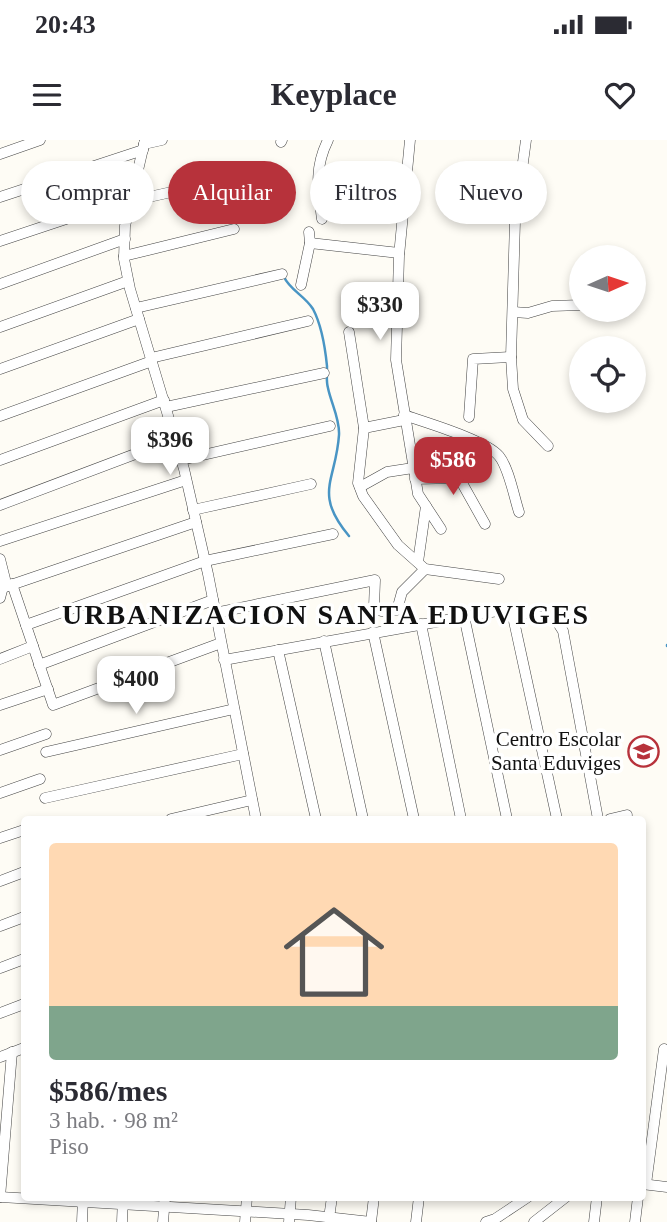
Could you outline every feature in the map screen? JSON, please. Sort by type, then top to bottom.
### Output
[{"type":"street","points":[[0,154],[40,140]]},
{"type":"street","points":[[0,197],[162,140]]},
{"type":"street","points":[[319,161],[328,140]]},
{"type":"street","points":[[410,140],[399,253],[396,360],[418,494],[441,529]]},
{"type":"street","points":[[526,140],[514,221],[511,357],[513,388],[523,420],[548,446]]},
{"type":"street","points":[[0,241],[53,224]]},
{"type":"street","points":[[127,224],[124,256],[128,281],[165,403],[196,522],[255,816]]},
{"type":"street","points":[[124,256],[234,229]]},
{"type":"street","points":[[301,285],[310,238],[399,253]]},
{"type":"street","points":[[0,284],[125,239]]},
{"type":"street","points":[[135,308],[282,274]]},
{"type":"street","points":[[0,327],[128,281]]},
{"type":"street","points":[[513,312],[528,313],[552,306],[569,305]]},
{"type":"street","points":[[0,369],[139,319]]},
{"type":"street","points":[[0,416],[152,359],[308,321]]},
{"type":"street","points":[[349,332],[364,428],[359,473],[363,496],[398,545],[422,566],[499,579]]},
{"type":"street","points":[[469,417],[473,359],[511,357]]},
{"type":"street","points":[[0,460],[165,403],[324,373]]},
{"type":"street","points":[[364,428],[404,418],[435,425],[489,448],[499,455],[519,512]]},
{"type":"street","points":[[181,460],[330,426]]},
{"type":"street","points":[[0,505],[175,439]]},
{"type":"street","points":[[360,487],[387,472],[413,468]]},
{"type":"street","points":[[415,479],[456,478],[462,483],[485,524]]},
{"type":"street","points":[[0,541],[186,480]]},
{"type":"street","points":[[193,510],[312,484]]},
{"type":"street","points":[[215,613],[375,580],[374,607],[379,611],[397,610],[402,592],[422,566],[426,506]]},
{"type":"street","points":[[0,598],[8,585],[196,522]]},
{"type":"street","points":[[26,625],[205,561],[333,534]]},
{"type":"street","points":[[0,559],[5,579],[26,625],[53,705],[221,643]]},
{"type":"street","points":[[39,665],[212,600]]},
{"type":"street","points":[[224,660],[498,611],[556,620],[563,631],[597,816]]},
{"type":"street","points":[[512,612],[556,816]]},
{"type":"street","points":[[464,616],[506,816]]},
{"type":"street","points":[[421,624],[460,816]]},
{"type":"street","points":[[373,632],[413,816]]},
{"type":"street","points":[[324,641],[362,816]]},
{"type":"street","points":[[0,659],[33,646]]},
{"type":"street","points":[[278,650],[315,816]]},
{"type":"street","points":[[0,705],[48,689]]},
{"type":"street","points":[[46,752],[234,709]]},
{"type":"street","points":[[0,750],[46,734]]},
{"type":"street","points":[[46,798],[243,754]]},
{"type":"street","points":[[0,793],[40,779]]},
{"type":"street","points":[[185,816],[252,800]]},
{"type":"street","points":[[623,816],[627,815]]},
{"type":"street","points":[[0,838],[21,831]]},
{"type":"street","points":[[0,881],[21,873]]},
{"type":"street","points":[[0,926],[21,918]]},
{"type":"street","points":[[0,968],[21,960]]},
{"type":"street","points":[[0,1013],[21,1005]]},
{"type":"street","points":[[0,1056],[21,1049]]},
{"type":"street","points":[[646,1170],[664,1049]]},
{"type":"street","points":[[12,1052],[0,1197],[21,1198]]},
{"type":"street","points":[[646,1184],[667,1187]]},
{"type":"street","points":[[82,1222],[83,1201]]},
{"type":"street","points":[[122,1222],[123,1201],[164,1202],[246,1217],[329,1218],[371,1222],[374,1201]]},
{"type":"street","points":[[206,1209],[207,1201]]},
{"type":"street","points":[[329,1218],[331,1201]]},
{"type":"street","points":[[416,1222],[419,1201]]},
{"type":"street","points":[[486,1222],[522,1201]]},
{"type":"street","points":[[534,1222],[548,1216],[562,1201]]},
{"type":"street","points":[[594,1222],[597,1201]]},
{"type":"street","points":[[635,1222],[638,1201]]},
{"type":"street","points":[[163,1222],[164,1202]]},
{"type":"waterway","points":[[284,277],[313,309],[321,329],[327,385],[339,429],[329,497],[338,521],[349,536]]},
{"type":"place","name":"Centro Escolar Santa Eduviges","points":[[644,751]]},
{"type":"district","name":"URBANIZACION SANTA EDUVIGES","points":[[326,614]]}]
